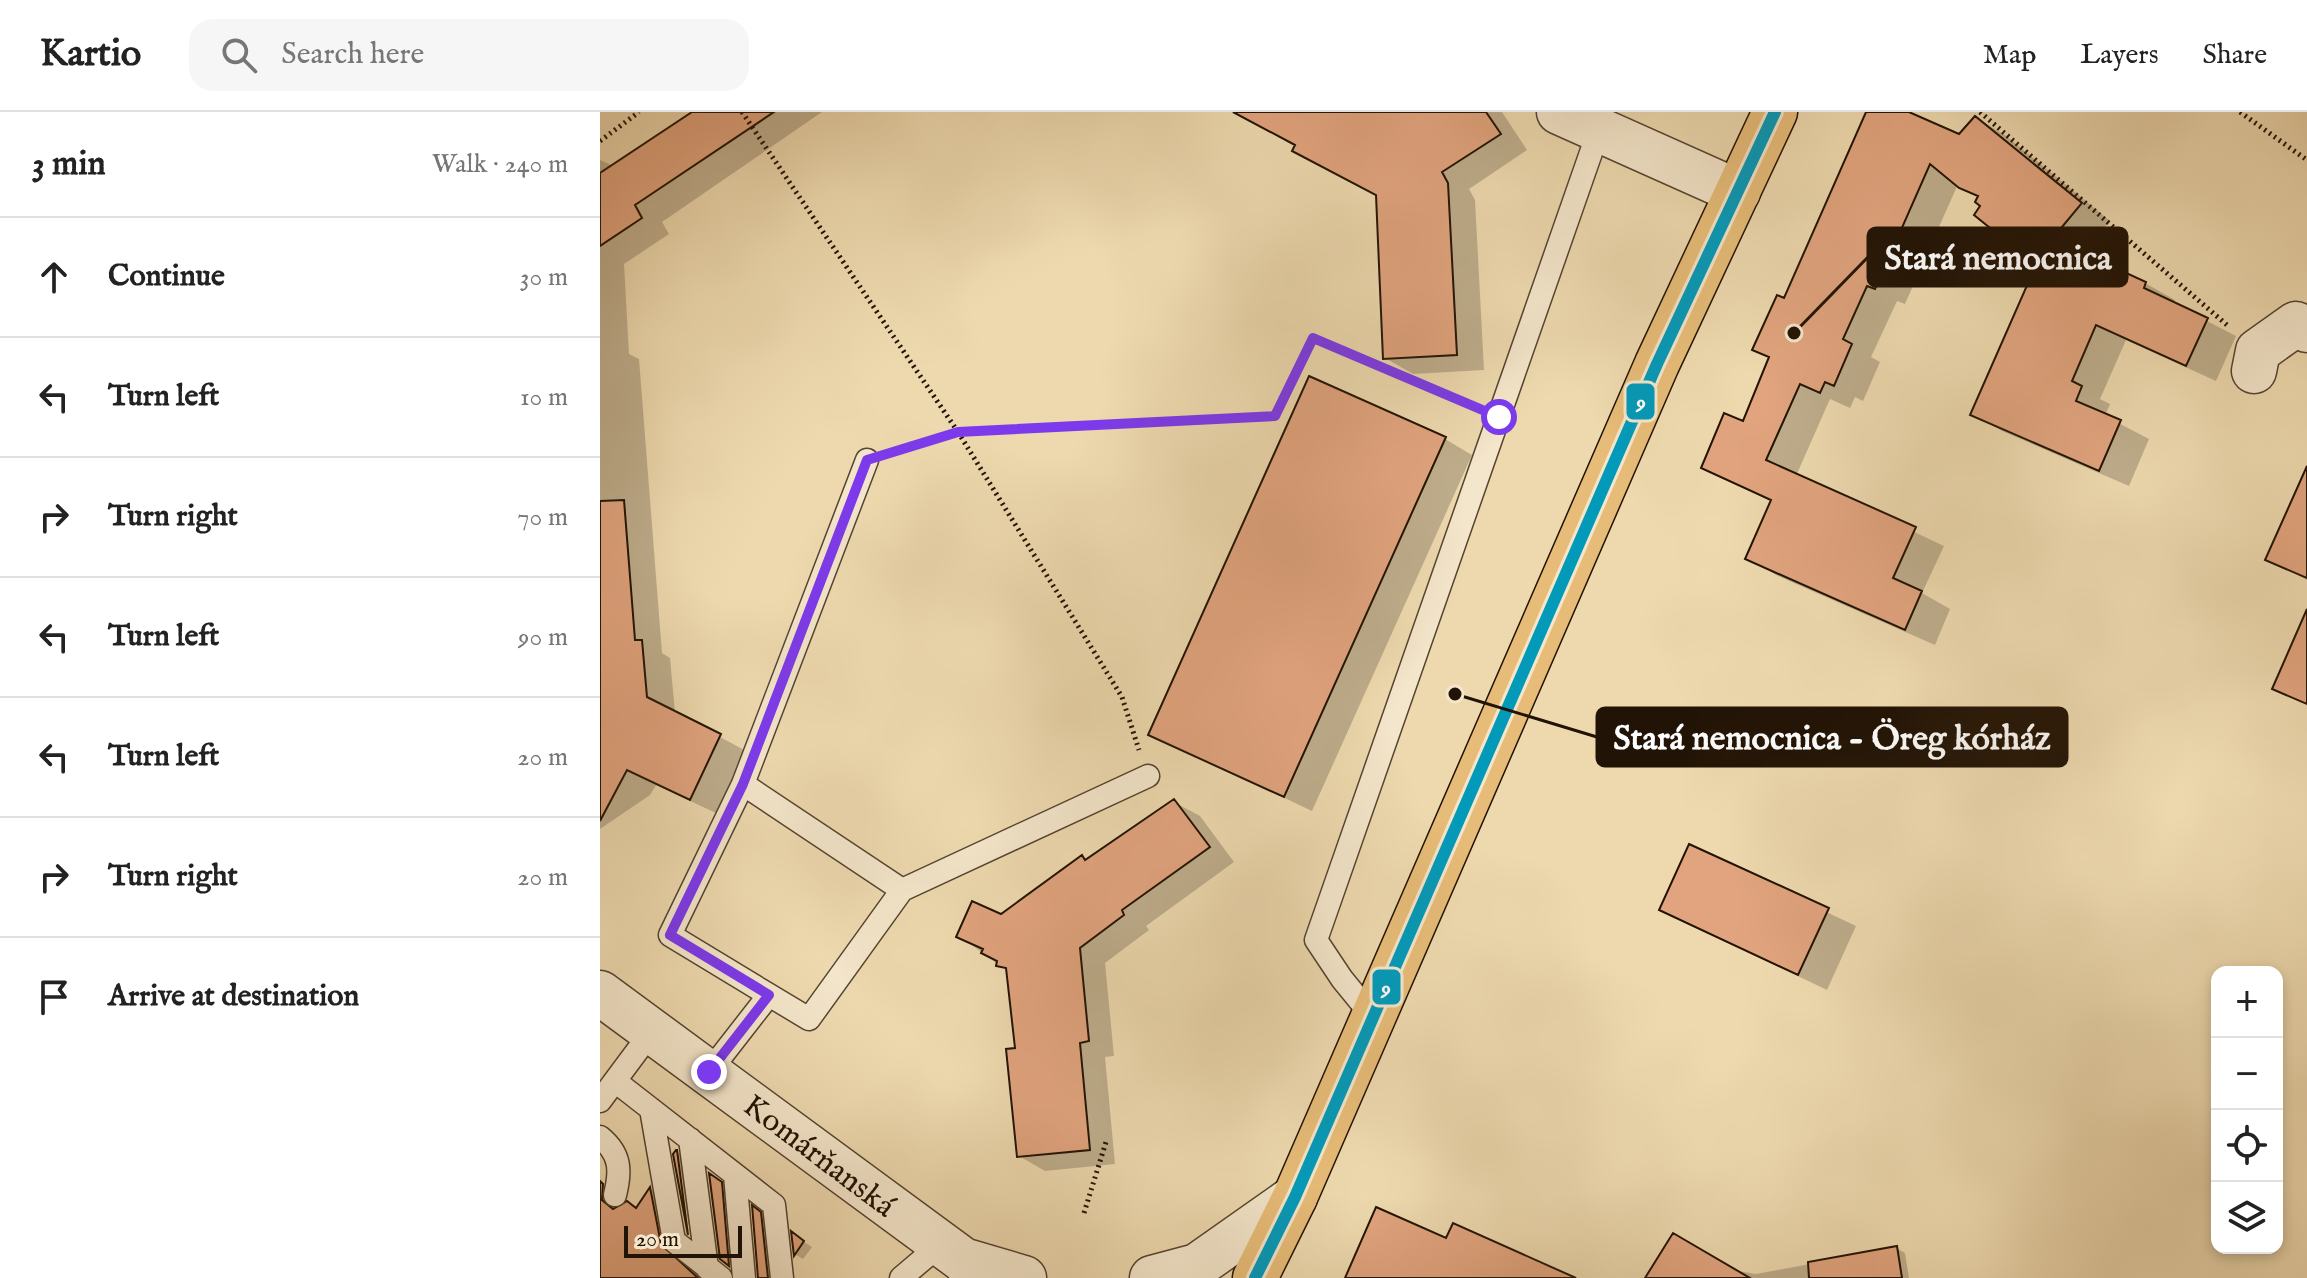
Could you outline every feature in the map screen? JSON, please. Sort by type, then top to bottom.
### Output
[{"type":"main road","points":[[1255,1278],[1295,1197],[1657,364],[1775,112]]},
{"type":"street","points":[[1559,112],[1602,121],[1738,192]]},
{"type":"street","points":[[2256,361],[2296,324],[2307,330]]},
{"type":"street","name":"Komárňanská","points":[[600,993],[961,1261]]},
{"type":"street","points":[[1152,1278],[1197,1266],[1295,1197]]},
{"type":"street","points":[[961,1261],[1024,1278]]},
{"type":"lane","points":[[1373,1017],[1316,940],[1602,121]]},
{"type":"lane","points":[[867,460],[743,784],[670,935],[809,1019],[902,890],[1148,776]]},
{"type":"lane","points":[[743,784],[902,890]]},
{"type":"lane","points":[[709,1072],[769,995]]},
{"type":"lane","points":[[600,1101],[652,1031]]},
{"type":"lane","points":[[615,1081],[774,1205],[782,1278]]},
{"type":"lane","points":[[651,1109],[674,1241],[714,1273]]},
{"type":"lane","points":[[600,1137],[617,1155],[619,1178],[615,1195]]},
{"type":"lane","points":[[690,1139],[714,1273]]},
{"type":"lane","points":[[735,1175],[744,1278]]},
{"type":"lane","points":[[901,1278],[961,1261]]},
{"type":"path","points":[[600,141],[639,112]]},
{"type":"path","points":[[742,112],[958,432],[1122,697],[1148,776]]},
{"type":"path","points":[[1980,112],[2256,361]]},
{"type":"path","points":[[2240,112],[2307,160]]},
{"type":"path","points":[[867,460],[958,432],[1275,416],[1313,338],[1499,417]]},
{"type":"path","points":[[1084,1213],[1106,1142]]},
{"type":"building","points":[[692,112],[774,112],[635,205],[642,218],[600,246],[600,173]]},
{"type":"building","points":[[1233,112],[1486,112],[1501,134],[1442,172],[1448,183],[1457,355],[1383,359],[1376,195],[1292,151],[1295,145]]},
{"type":"building","points":[[1866,112],[1909,112],[1959,134],[1975,116],[2082,203],[2052,239],[2146,282],[2144,288],[2208,318],[2186,366],[2096,325],[2072,381],[2082,386],[2076,401],[2121,420],[2099,471],[1970,415],[2036,265],[1974,215],[1980,206],[1975,202],[1978,196],[1959,188],[1930,164],[1875,289],[1867,286],[1843,339],[1852,344],[1834,386],[1825,382],[1820,393],[1800,384],[1766,460],[1916,527],[1893,578],[1922,591],[1905,630],[1745,559],[1771,500],[1701,468],[1724,413],[1743,421],[1769,357],[1752,350],[1777,295],[1784,298]]},
{"type":"building","points":[[1309,376],[1446,437],[1284,797],[1148,735]]},
{"type":"building","points":[[2307,466],[2307,578],[2265,560]]},
{"type":"building","points":[[624,500],[635,640],[642,640],[647,697],[721,734],[690,800],[627,770],[600,821],[600,501]]},
{"type":"building","points":[[2307,609],[2307,704],[2272,689]]},
{"type":"building","points":[[1174,799],[1210,847],[1122,910],[1124,915],[1080,948],[1089,1041],[1080,1043],[1090,1150],[1017,1157],[1006,1049],[1015,1048],[1006,968],[996,966],[997,961],[981,953],[983,949],[956,937],[972,901],[1001,914],[1082,855],[1085,860]]},
{"type":"building","points":[[1689,844],[1829,908],[1798,975],[1659,910]]},
{"type":"building","points":[[677,1150],[688,1235],[673,1154]]},
{"type":"building","points":[[709,1173],[722,1182],[729,1266],[720,1259]]},
{"type":"building","points":[[600,1181],[603,1184],[602,1200],[613,1209],[627,1201],[636,1208],[650,1187],[661,1244],[698,1278],[600,1278]]},
{"type":"building","points":[[752,1205],[761,1212],[768,1278],[758,1278]]},
{"type":"building","points":[[1376,1207],[1446,1238],[1453,1223],[1576,1278],[1345,1278]]},
{"type":"building","points":[[791,1231],[804,1241],[794,1256]]},
{"type":"building","points":[[1673,1233],[1750,1278],[1645,1278]]},
{"type":"building","points":[[1897,1246],[1902,1278],[1809,1278],[1808,1262]]},
{"type":"transit line","name":"9","points":[[1255,1278],[1295,1197],[1657,364],[1775,112]]},
{"type":"place","name":"Stará nemocnica","points":[[1794,333]]},
{"type":"place","name":"Stará nemocnica - Öreg kórház","points":[[1455,694]]},
{"type":"route","points":[[709,1072],[769,995],[670,935],[743,784],[867,460],[958,432],[1275,416],[1313,338],[1499,417]]}]
